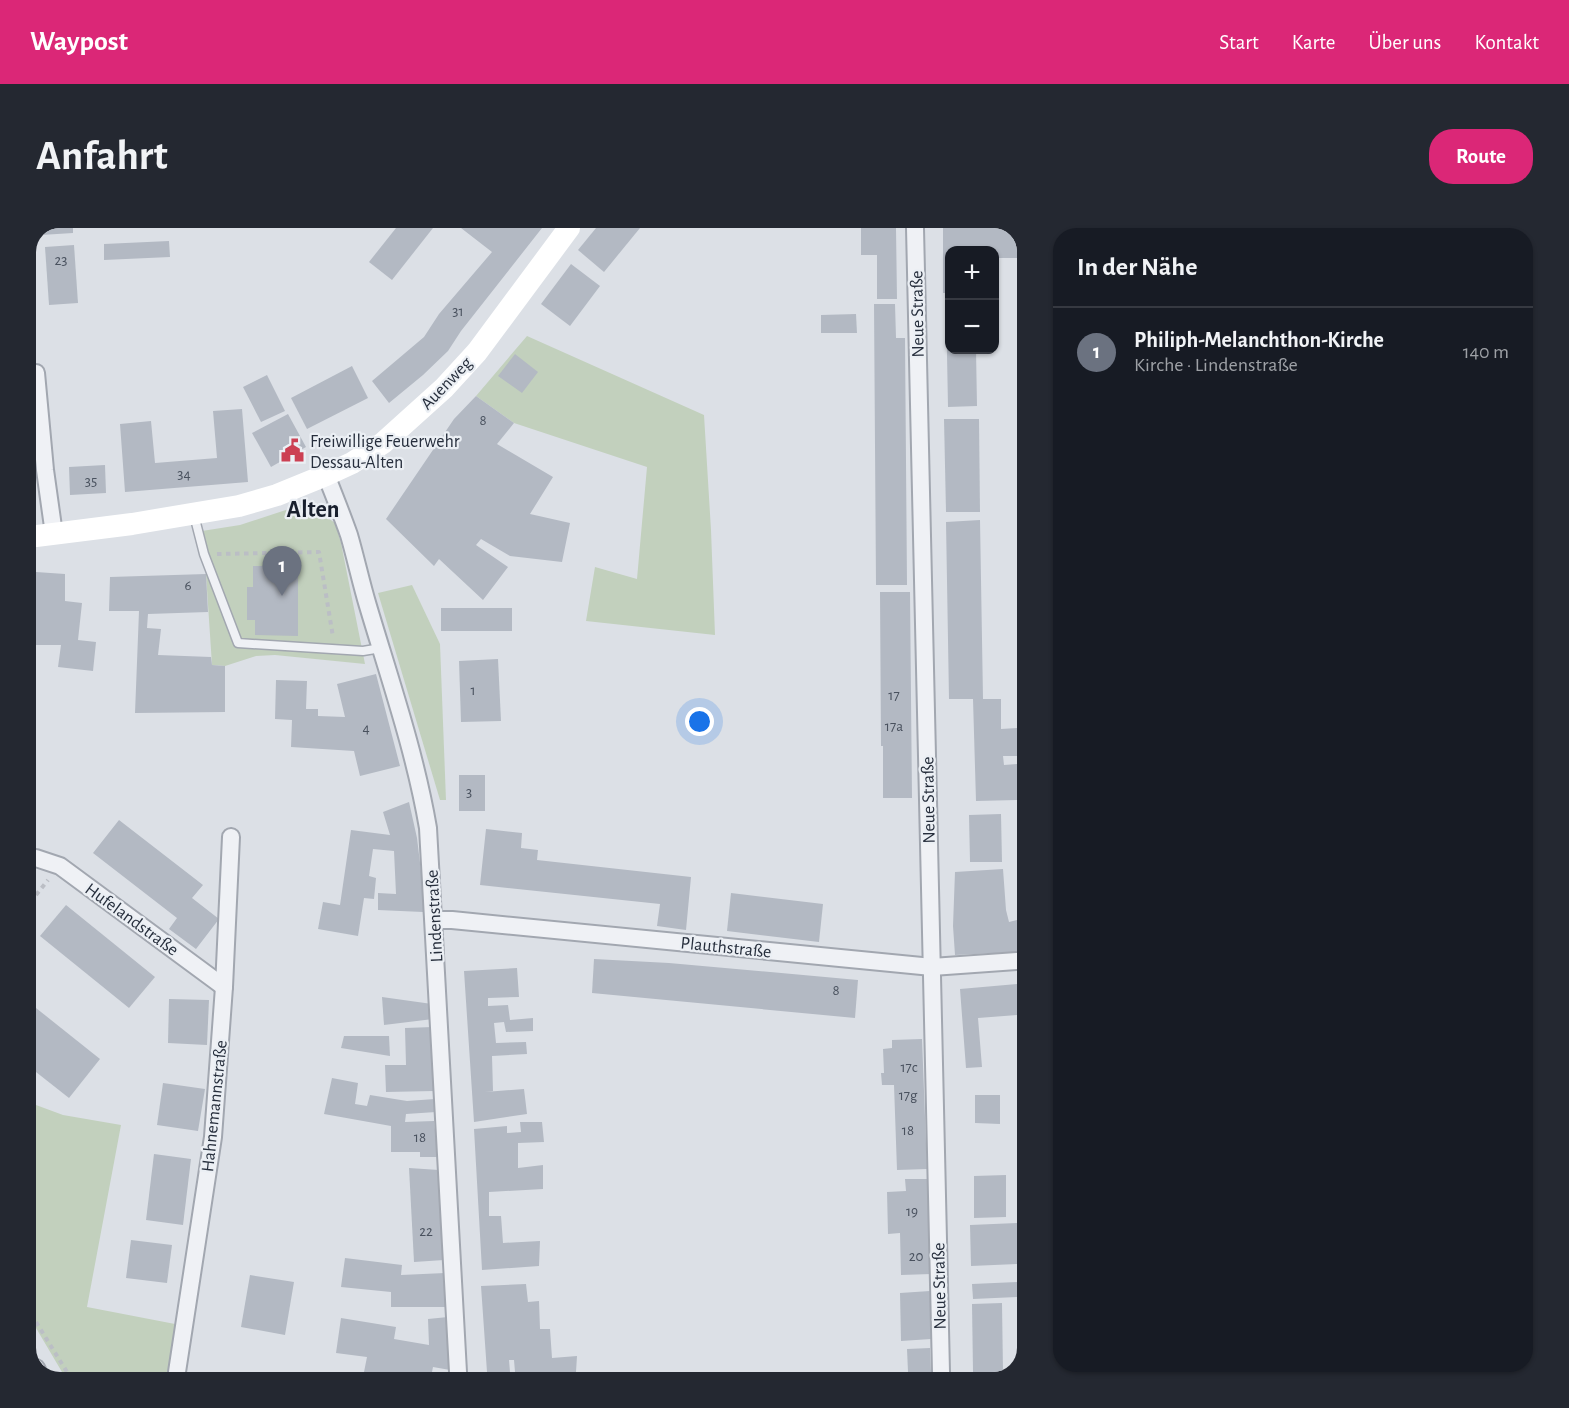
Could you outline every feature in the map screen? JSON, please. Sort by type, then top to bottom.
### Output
[{"type":"main road","name":"Auenweg","points":[[45,535],[239,506],[277,495],[352,463],[383,443],[444,388],[477,352],[569,228]]},
{"type":"street","name":"Neue Straße","points":[[915,228],[941,1372]]},
{"type":"street","points":[[36,373],[45,470],[45,535]]},
{"type":"street","name":"Lindenstraße","points":[[326,475],[339,504],[421,786],[428,828],[458,1372]]},
{"type":"street","name":"Hahnemannstraße","points":[[177,1372],[213,1137],[224,987],[231,837]]},
{"type":"street","name":"Hufelandstraße","points":[[36,858],[60,866],[224,987]]},
{"type":"street","name":"Plauthstraße","points":[[434,920],[933,967],[1017,961]]},
{"type":"street","points":[[36,1368],[38,1372]]},
{"type":"lane","points":[[194,514],[204,554],[238,643],[363,651],[381,648]]},
{"type":"path","points":[[204,554],[319,552],[335,649]]},
{"type":"path","points":[[36,1322],[67,1372]]},
{"type":"green space","points":[[527,336],[704,415],[715,635],[586,621],[595,567],[637,579],[647,467],[514,423],[476,396]]},
{"type":"green space","points":[[301,505],[320,512],[335,523],[365,664],[275,655],[256,656],[225,666],[212,665],[202,531],[240,525]]},
{"type":"green space","points":[[412,585],[440,644],[446,800],[440,800],[378,593]]},
{"type":"green space","points":[[36,1105],[63,1115],[121,1125],[87,1307],[175,1324],[168,1372],[62,1372],[36,1328]]},
{"type":"building","points":[[41,228],[73,228],[73,233],[41,235]]},
{"type":"building","points":[[396,228],[433,228],[392,280],[369,262]]},
{"type":"building","points":[[461,228],[542,228],[461,331],[448,351],[389,403],[372,381],[424,337],[439,314],[492,252]]},
{"type":"building","points":[[596,228],[640,228],[604,272],[578,250]]},
{"type":"building","points":[[861,228],[896,228],[897,299],[877,299],[877,255],[861,255]]},
{"type":"building","points":[[943,228],[1017,228],[1017,258],[999,258],[999,246],[945,246],[945,293],[943,293]]},
{"type":"building","points":[[169,241],[170,257],[104,260],[104,244]]},
{"type":"building","points":[[74,245],[78,303],[49,305],[45,247]]},
{"type":"building","points":[[571,264],[600,286],[570,326],[541,304]]},
{"type":"building","points":[[874,304],[895,304],[896,338],[905,338],[907,585],[876,585]]},
{"type":"building","points":[[856,314],[857,333],[821,333],[821,315]]},
{"type":"building","points":[[515,354],[538,372],[522,393],[498,376]]},
{"type":"building","points":[[947,354],[976,354],[977,406],[948,407]]},
{"type":"building","points":[[352,366],[368,398],[307,429],[291,398]]},
{"type":"building","points":[[267,375],[285,411],[261,422],[243,387]]},
{"type":"building","points":[[476,396],[514,423],[497,444],[553,477],[530,514],[570,523],[562,562],[510,556],[481,539],[476,545],[508,567],[483,600],[439,559],[434,566],[386,519],[454,419]]},
{"type":"building","points":[[242,409],[248,482],[125,492],[120,424],[151,421],[155,463],[217,458],[213,411]]},
{"type":"building","points":[[288,414],[306,447],[271,467],[252,433]]},
{"type":"building","points":[[944,419],[979,419],[980,512],[946,512]]},
{"type":"building","points":[[105,465],[106,493],[70,495],[69,467]]},
{"type":"building","points":[[980,520],[983,699],[1001,699],[1001,729],[1017,728],[1017,756],[1003,756],[1004,765],[1017,764],[1017,800],[976,801],[973,699],[949,699],[946,522]]},
{"type":"building","points":[[253,566],[298,566],[298,636],[255,635],[255,620],[247,620],[247,587],[253,587]]},
{"type":"building","points":[[36,572],[65,574],[65,601],[82,603],[78,640],[96,642],[93,671],[58,667],[61,645],[36,645]]},
{"type":"building","points":[[206,574],[208,612],[148,614],[147,628],[161,629],[158,655],[211,657],[212,665],[225,666],[225,712],[135,713],[139,611],[109,611],[110,577]]},
{"type":"building","points":[[880,592],[910,592],[912,798],[883,798]]},
{"type":"building","points":[[441,608],[512,608],[512,631],[441,631]]},
{"type":"building","points":[[498,659],[501,721],[461,722],[459,661]]},
{"type":"building","points":[[376,674],[400,766],[360,776],[354,751],[291,747],[292,720],[275,719],[276,680],[307,681],[306,709],[318,709],[318,716],[345,717],[337,684]]},
{"type":"building","points":[[459,775],[485,775],[485,811],[459,811]]},
{"type":"building","points":[[409,802],[417,838],[423,888],[423,912],[378,910],[378,893],[396,894],[394,851],[373,849],[369,876],[376,878],[374,899],[364,898],[358,936],[318,929],[323,902],[340,905],[351,830],[390,835],[383,812]]},
{"type":"building","points":[[1001,814],[1002,862],[970,862],[969,815]]},
{"type":"building","points":[[119,820],[203,885],[192,898],[219,919],[196,949],[169,929],[177,918],[93,853]]},
{"type":"building","points":[[486,829],[522,833],[521,848],[538,850],[537,860],[691,877],[686,930],[657,926],[660,904],[480,885]]},
{"type":"building","points":[[1003,869],[1009,922],[1017,920],[1017,952],[955,955],[953,926],[955,872]]},
{"type":"building","points":[[731,893],[823,904],[819,942],[727,931]]},
{"type":"building","points":[[66,905],[155,977],[129,1008],[40,936]]},
{"type":"building","points":[[594,959],[669,963],[858,980],[855,1018],[592,993]]},
{"type":"building","points":[[517,968],[519,997],[488,998],[488,1006],[508,1005],[510,1020],[533,1018],[533,1031],[506,1032],[504,1022],[494,1023],[496,1043],[526,1042],[527,1054],[492,1056],[493,1091],[485,1092],[524,1089],[527,1114],[474,1122],[464,971]]},
{"type":"building","points":[[1017,984],[1017,1015],[978,1018],[982,1067],[966,1068],[960,989]]},
{"type":"building","points":[[382,997],[432,1004],[433,1019],[384,1025]]},
{"type":"building","points":[[169,999],[209,1000],[207,1045],[168,1043]]},
{"type":"building","points":[[36,1008],[100,1059],[69,1098],[36,1072]]},
{"type":"building","points":[[433,1027],[434,1091],[386,1092],[385,1065],[406,1065],[405,1028]]},
{"type":"building","points":[[344,1036],[389,1036],[390,1056],[341,1048]]},
{"type":"building","points":[[922,1039],[927,1169],[897,1170],[894,1085],[882,1085],[883,1049],[892,1048],[892,1040]]},
{"type":"building","points":[[332,1078],[358,1083],[355,1104],[367,1106],[370,1095],[407,1101],[435,1099],[436,1112],[406,1114],[405,1122],[434,1121],[438,1157],[420,1157],[420,1152],[391,1152],[391,1126],[324,1114]]},
{"type":"building","points":[[163,1083],[205,1089],[198,1131],[157,1125]]},
{"type":"building","points":[[975,1095],[1000,1095],[1000,1124],[975,1123]]},
{"type":"building","points":[[520,1122],[542,1122],[544,1142],[518,1143],[518,1168],[543,1165],[543,1189],[489,1192],[489,1216],[501,1216],[503,1243],[540,1241],[539,1266],[482,1270],[474,1129],[507,1126],[507,1133],[521,1132]]},
{"type":"building","points":[[154,1154],[191,1159],[183,1225],[146,1220]]},
{"type":"building","points":[[409,1168],[439,1170],[444,1260],[414,1262]]},
{"type":"building","points":[[1006,1175],[1006,1217],[974,1218],[974,1176]]},
{"type":"building","points":[[905,1179],[929,1179],[931,1274],[901,1275],[900,1233],[888,1234],[887,1192],[906,1191]]},
{"type":"building","points":[[1017,1223],[1017,1264],[971,1266],[970,1225]]},
{"type":"building","points":[[131,1240],[172,1245],[167,1283],[126,1278]]},
{"type":"building","points":[[345,1258],[402,1265],[401,1275],[445,1273],[447,1307],[391,1307],[391,1292],[341,1287]]},
{"type":"building","points":[[250,1275],[294,1282],[285,1335],[241,1327]]},
{"type":"building","points":[[1017,1282],[1017,1297],[973,1299],[972,1284]]},
{"type":"building","points":[[526,1284],[528,1302],[539,1301],[540,1329],[550,1329],[552,1358],[577,1356],[576,1372],[515,1372],[514,1360],[509,1360],[510,1372],[487,1372],[481,1286]]},
{"type":"building","points":[[930,1291],[931,1339],[901,1341],[900,1293]]},
{"type":"building","points":[[1002,1303],[1003,1372],[973,1372],[972,1304]]},
{"type":"building","points":[[448,1317],[450,1370],[433,1367],[432,1372],[364,1372],[367,1357],[336,1353],[341,1318],[396,1327],[394,1339],[429,1345],[428,1319]]},
{"type":"building","points":[[930,1348],[931,1372],[908,1372],[907,1349]]},
{"type":"place","name":"Freiwillige Feuerwehr Dessau-Alten","points":[[292,451]]},
{"type":"place","name":"Philiph-Melanchthon-Kirche","points":[[282,596]]},
{"type":"district","name":"Alten","points":[[313,509]]}]
